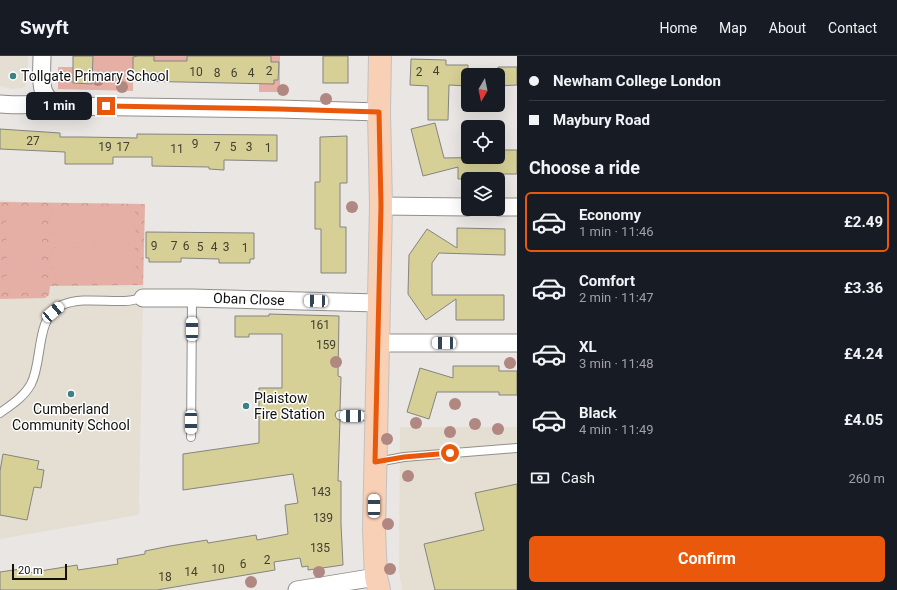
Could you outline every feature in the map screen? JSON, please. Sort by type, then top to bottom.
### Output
[{"type":"main road","points":[[377,583],[374,530],[381,206],[379,112],[380,56]]},
{"type":"street","points":[[42,56],[42,91],[47,98],[55,104],[64,106],[379,112]]},
{"type":"street","points":[[0,104],[22,105],[40,103],[47,98]]},
{"type":"street","points":[[381,206],[461,207]]},
{"type":"street","points":[[505,207],[517,207]]},
{"type":"street","name":"Oban Close","points":[[143,298],[378,303]]},
{"type":"street","points":[[377,343],[517,343]]},
{"type":"street","points":[[297,590],[377,583]]},
{"type":"lane","points":[[0,413],[24,394],[31,384],[36,369],[45,324],[53,312],[60,306],[71,302],[80,301],[127,301],[143,298]]},
{"type":"lane","points":[[191,437],[192,298]]},
{"type":"lane","points":[[340,415],[376,416]]},
{"type":"lane","points":[[375,462],[404,457],[517,448]]},
{"type":"shaded area","name":"Tollgate Primary School","points":[[0,56],[28,56],[26,85],[22,88],[11,89],[0,86]]},
{"type":"shaded area","name":"Cumberland Community School","points":[[0,200],[22,202],[145,204],[140,513],[138,515],[0,539]]},
{"type":"shaded area","points":[[400,427],[517,427],[517,590],[402,590],[399,571]]},
{"type":"green space","points":[[93,56],[138,56],[133,57],[133,91],[58,89],[58,67],[73,67],[73,83],[92,84]]},
{"type":"green space","points":[[154,56],[187,56],[187,61],[154,61]]},
{"type":"green space","points":[[271,56],[280,56],[280,92],[259,92],[259,84],[274,84],[274,80],[278,80],[279,63],[271,62]]},
{"type":"green space","points":[[0,202],[145,204],[143,285],[50,286],[49,295],[45,298],[0,299]]},
{"type":"green space","points":[[41,209],[42,293],[7,293],[6,210]]},
{"type":"green space","points":[[1,210],[2,293],[0,293]]},
{"type":"green space","points":[[135,210],[136,244],[52,245],[52,211]]},
{"type":"green space","points":[[135,247],[136,281],[52,282],[52,248]]},
{"type":"building","points":[[73,56],[93,56],[92,84],[73,83]]},
{"type":"building","points":[[154,56],[154,61],[187,61],[187,56],[271,56],[271,62],[279,62],[278,80],[274,80],[274,84],[135,81],[133,80],[133,57]]},
{"type":"building","points":[[323,56],[348,56],[348,83],[323,83]]},
{"type":"building","points":[[411,59],[446,60],[446,65],[468,65],[468,68],[461,68],[461,86],[449,85],[448,120],[428,120],[428,86],[410,85]]},
{"type":"building","points":[[517,67],[517,85],[505,86],[505,68],[498,68]]},
{"type":"building","points":[[435,123],[444,158],[461,158],[461,164],[505,164],[505,150],[517,150],[517,174],[505,174],[505,172],[461,172],[461,179],[458,179],[458,167],[423,176],[411,129]]},
{"type":"building","points":[[0,129],[60,133],[60,137],[137,138],[137,134],[277,135],[277,161],[224,160],[224,170],[209,169],[209,167],[152,166],[152,157],[113,157],[113,164],[65,164],[65,152],[0,149]]},
{"type":"building","points":[[347,136],[347,183],[340,183],[340,227],[346,227],[346,273],[321,273],[321,229],[315,229],[315,182],[320,182],[320,137]]},
{"type":"building","points":[[457,228],[505,229],[505,255],[439,253],[432,263],[432,295],[504,295],[504,320],[456,320],[456,299],[426,320],[408,294],[409,255],[427,229],[457,248]]},
{"type":"building","points":[[146,232],[254,233],[254,259],[250,259],[250,263],[219,263],[219,259],[181,258],[181,262],[149,262],[149,258],[146,258]]},
{"type":"building","points":[[269,314],[339,316],[338,376],[341,377],[340,410],[336,412],[335,415],[337,419],[340,420],[338,481],[341,481],[343,565],[308,570],[308,566],[302,567],[300,558],[274,562],[275,570],[157,590],[0,590],[0,572],[27,568],[28,573],[77,565],[78,570],[118,564],[117,559],[145,554],[145,551],[170,546],[207,540],[208,543],[256,535],[257,540],[288,534],[285,505],[298,503],[293,474],[183,490],[183,454],[259,443],[259,388],[282,388],[282,334],[249,334],[249,337],[235,337],[235,316],[269,316]]},
{"type":"building","points":[[453,366],[499,366],[499,371],[517,371],[517,395],[499,395],[499,392],[437,392],[429,419],[407,412],[420,368],[453,378]]},
{"type":"building","points":[[3,454],[39,461],[37,469],[44,470],[41,488],[34,487],[27,520],[0,515],[0,471]]},
{"type":"building","points":[[517,484],[517,590],[435,590],[424,544],[484,530],[475,493]]},
{"type":"place","name":"Tollgate Primary School","points":[[13,76]]},
{"type":"place","name":"Cumberland Community School","points":[[71,394]]},
{"type":"place","name":"Plaistow Fire Station","points":[[246,406]]},
{"type":"route","points":[[106,106],[379,112],[381,206],[375,462],[404,457],[450,453]]}]
